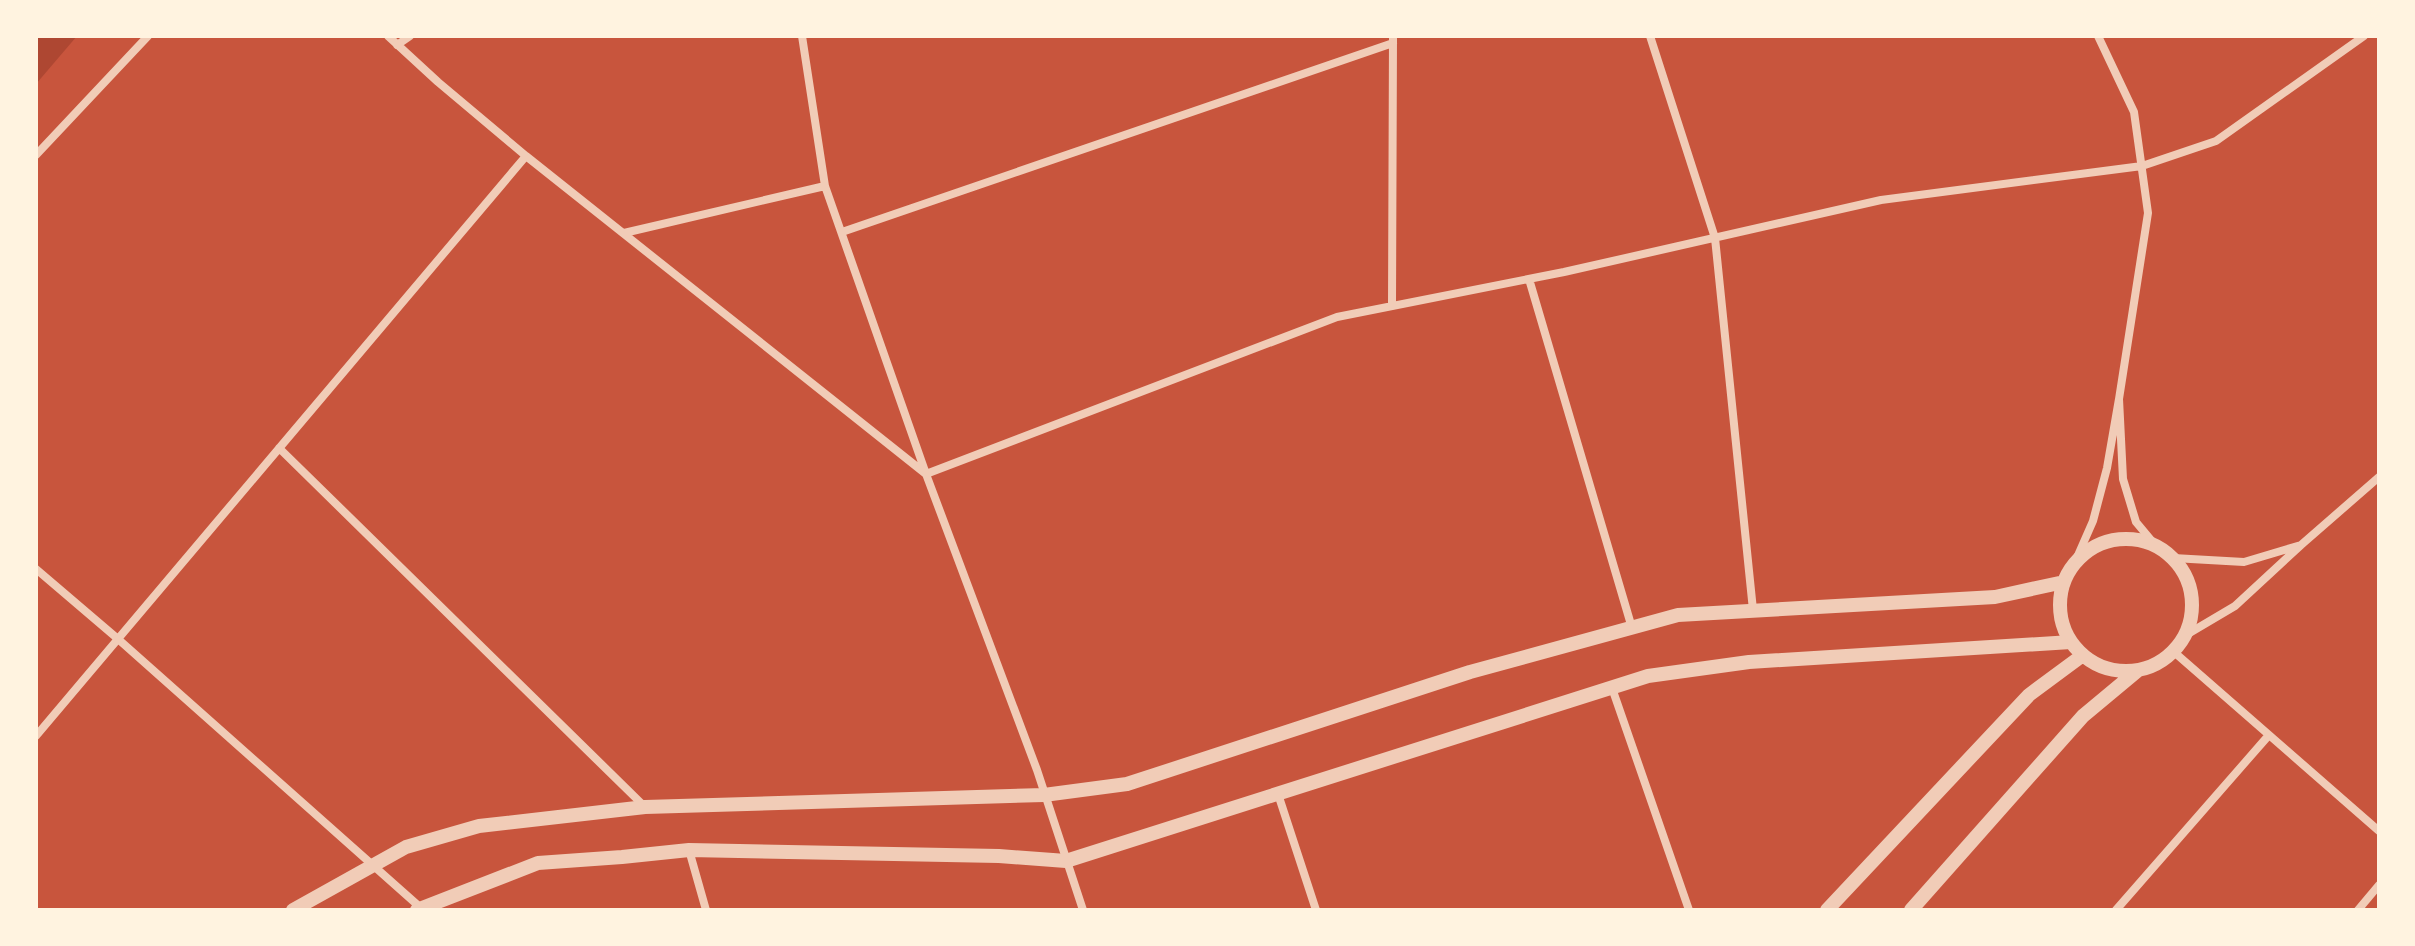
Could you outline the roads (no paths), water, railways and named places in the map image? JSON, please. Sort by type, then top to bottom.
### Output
[{"type":"street","points":[[36,155],[148,36]]},
{"type":"street","points":[[388,36],[526,156],[926,474]]},
{"type":"street","points":[[397,45],[410,36]]},
{"type":"street","points":[[802,36],[825,186],[1083,910]]},
{"type":"street","points":[[1650,36],[1715,238],[1753,610]]},
{"type":"street","points":[[2098,36],[2134,112],[2148,213],[2107,468],[2093,521],[2064,582],[2060,605],[2063,628],[2071,642],[2092,663],[2114,670],[2137,671]]},
{"type":"street","points":[[926,474],[1337,317],[1529,279],[1881,200],[2142,166],[2216,141],[2364,36]]},
{"type":"street","points":[[842,232],[1393,40],[1392,306]]},
{"type":"street","points":[[36,736],[526,156]]},
{"type":"street","points":[[624,233],[825,186]]},
{"type":"street","points":[[1529,279],[1632,628]]},
{"type":"street","points":[[1911,910],[2083,716],[2137,671],[2157,664],[2174,652],[2186,635],[2193,615],[2192,595],[2185,575],[2173,558],[2156,546],[2136,522],[2123,479],[2119,399]]},
{"type":"street","points":[[279,448],[645,807]]},
{"type":"street","points":[[2186,635],[2235,606],[2379,477]]},
{"type":"street","points":[[2075,562],[2093,547],[2115,540],[2136,539],[2156,546]]},
{"type":"street","points":[[2173,558],[2244,562],[2301,545]]},
{"type":"street","points":[[36,569],[419,909],[538,863],[689,850],[999,856],[1066,861],[1648,676],[1749,662],[2071,642]]},
{"type":"street","points":[[293,910],[406,847],[479,826],[645,807],[1044,795],[1127,784],[1470,672],[1678,615],[1995,597],[2064,582]]},
{"type":"street","points":[[2174,652],[2379,831]]},
{"type":"street","points":[[1827,910],[2029,695],[2083,655]]},
{"type":"street","points":[[1612,688],[1689,910]]},
{"type":"street","points":[[2116,910],[2269,735]]},
{"type":"street","points":[[1278,794],[1316,910]]},
{"type":"street","points":[[689,850],[706,910]]},
{"type":"street","points":[[2358,910],[2379,885]]}]
